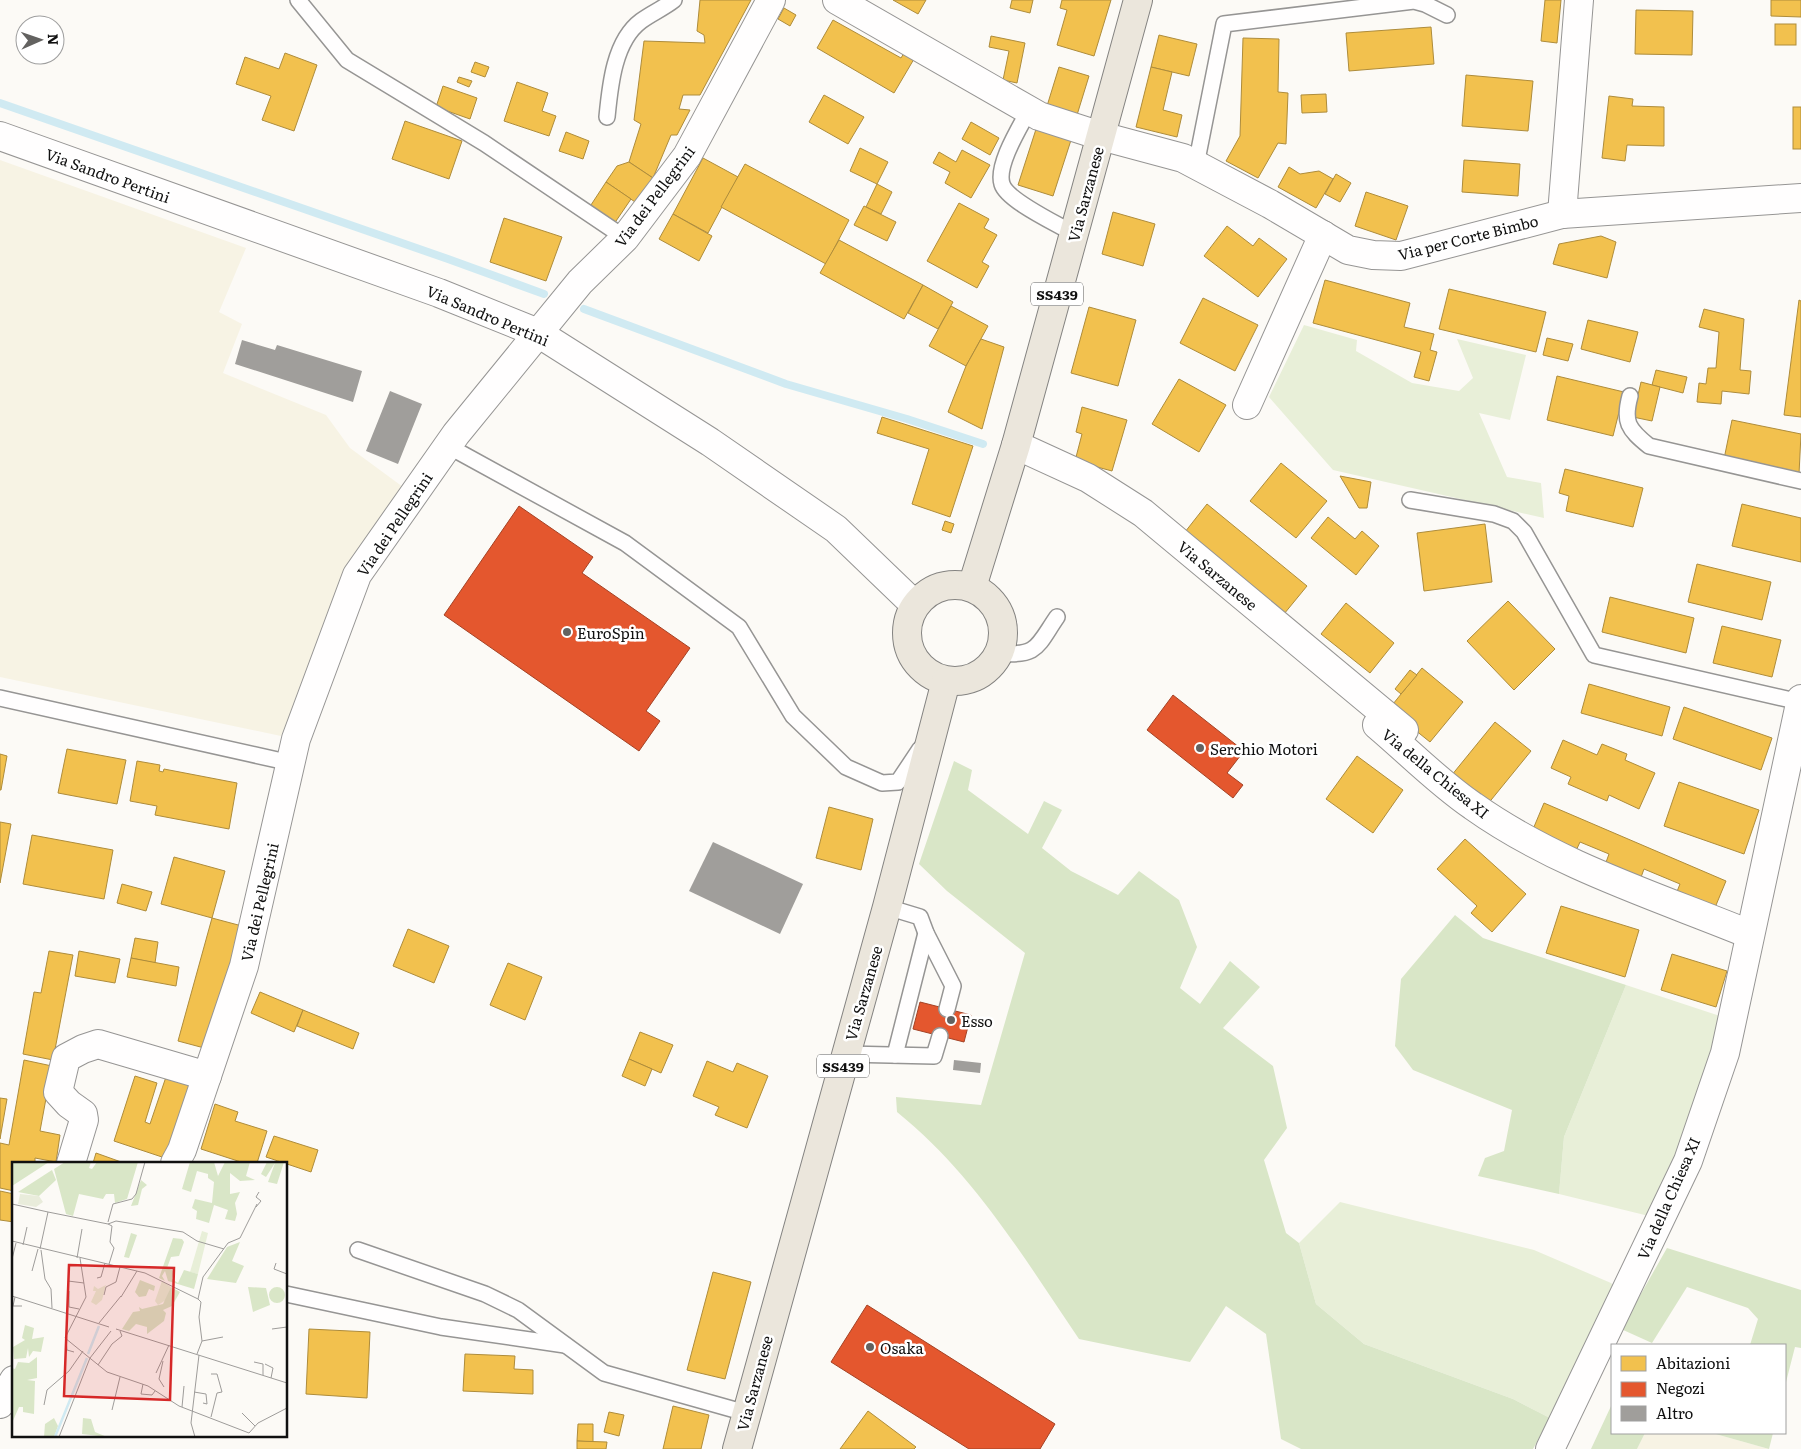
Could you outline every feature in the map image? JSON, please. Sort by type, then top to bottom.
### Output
[{"type":"main road","name":"Via Sarzanese","points":[[972,587],[1016,445],[1138,0]]},
{"type":"main road","points":[[956,584],[972,587],[985,595],[996,607],[1002,621],[1004,638],[999,653],[990,667],[977,676],[962,681],[946,681],[930,675],[918,665],[910,651],[907,636],[908,620],[915,605],[926,594],[940,587],[956,584]]},
{"type":"main road","name":"Via Sarzanese","points":[[736,1449],[887,907],[946,681]]},
{"type":"street","name":"Via dei Pellegrini","points":[[176,1162],[182,1150],[244,966],[296,739],[358,575],[448,446],[580,282],[625,238],[687,156],[771,0]]},
{"type":"street","points":[[837,0],[1039,116],[1101,136]]},
{"type":"street","points":[[1562,214],[1579,0]]},
{"type":"street","name":"Via Sandro Pertini","points":[[0,136],[439,293],[538,333],[710,442],[836,529],[915,605]]},
{"type":"street","name":"Via per Corte Bimbo","points":[[1101,136],[1183,158],[1270,204],[1348,250],[1373,255],[1401,256],[1562,214],[1801,198]]},
{"type":"street","points":[[1247,405],[1323,235]]},
{"type":"street","name":"Via Sarzanese","points":[[1016,445],[1088,478],[1143,512],[1404,730]]},
{"type":"street","name":"Via della Chiesa XI","points":[[1550,1449],[1688,1161],[1725,1053],[1801,701]]},
{"type":"street","name":"Via della Chiesa XI","points":[[1370,720],[1473,806],[1536,844],[1570,862],[1750,934]]},
{"type":"street","points":[[71,1162],[84,1120],[83,1114],[69,1104],[58,1092],[66,1058],[98,1044],[207,1076]]},
{"type":"street","points":[[0,1404],[12,1383]]},
{"type":"lane","points":[[298,0],[347,60],[484,143],[625,238]]},
{"type":"lane","points":[[607,117],[616,62],[625,41],[640,22],[674,0]]},
{"type":"lane","points":[[1196,165],[1224,24],[1414,1],[1425,4],[1446,15]]},
{"type":"lane","points":[[1029,110],[1003,163],[1002,184],[1008,195],[1074,234]]},
{"type":"lane","points":[[1630,396],[1626,420],[1633,431],[1649,446],[1801,481]]},
{"type":"lane","points":[[448,446],[625,543],[739,627],[793,716],[846,766],[882,782],[898,782],[916,758],[938,709]]},
{"type":"lane","points":[[1410,500],[1494,514],[1513,521],[1524,532],[1594,655],[1801,701]]},
{"type":"lane","points":[[999,653],[1021,655],[1034,650],[1057,617]]},
{"type":"lane","points":[[0,698],[291,764]]},
{"type":"lane","points":[[887,907],[920,917],[953,986],[947,1009]]},
{"type":"lane","points":[[895,1055],[926,933]]},
{"type":"lane","points":[[846,1054],[934,1056],[940,1036]]},
{"type":"lane","points":[[358,1250],[485,1294],[518,1310],[604,1373],[746,1413]]},
{"type":"lane","points":[[288,1294],[441,1327],[566,1346]]},
{"type":"shaded area","points":[[0,160],[246,248],[219,312],[242,324],[223,373],[326,415],[350,448],[403,487],[330,619],[281,736],[0,677]]},
{"type":"shaded area","points":[[1644,1434],[1716,1434],[1769,1449],[1637,1449]]},
{"type":"green space","points":[[1304,325],[1357,340],[1356,351],[1412,383],[1459,391],[1473,378],[1457,339],[1526,355],[1510,420],[1479,413],[1507,477],[1541,483],[1544,518],[1333,470],[1269,397]]},
{"type":"green space","points":[[954,761],[972,770],[968,790],[1028,834],[1044,801],[1062,810],[1042,848],[1071,871],[1118,895],[1139,871],[1179,900],[1197,947],[1180,988],[1200,1004],[1230,961],[1260,987],[1223,1028],[1273,1066],[1287,1128],[1264,1160],[1286,1233],[1299,1243],[1316,1304],[1364,1344],[1513,1399],[1550,1418],[1533,1449],[1301,1449],[1281,1439],[1266,1334],[1226,1306],[1190,1362],[1079,1339],[1018,1248],[974,1190],[925,1136],[897,1112],[896,1097],[981,1105],[1025,953],[947,891],[919,864]]},
{"type":"green space","points":[[1455,915],[1483,938],[1626,985],[1564,1137],[1559,1194],[1478,1176],[1485,1158],[1504,1151],[1512,1110],[1413,1070],[1395,1046],[1401,979]]},
{"type":"green space","points":[[1626,985],[1726,1018],[1653,1217],[1559,1194],[1564,1137]]},
{"type":"green space","points":[[1340,1202],[1534,1250],[1611,1283],[1617,1289],[1550,1418],[1513,1399],[1364,1344],[1316,1304],[1299,1243]]},
{"type":"green space","points":[[1667,1248],[1801,1290],[1801,1348],[1795,1347],[1786,1382],[1786,1344],[1750,1344],[1758,1319],[1748,1308],[1687,1287],[1652,1343],[1621,1329]]},
{"type":"green space","points":[[1611,1406],[1611,1434],[1644,1434],[1637,1449],[1591,1449]]},
{"type":"green space","points":[[1716,1434],[1773,1434],[1769,1449]]},
{"type":"building: Abitazioni","points":[[700,0],[751,0],[700,95],[683,95],[679,109],[690,110],[677,135],[671,135],[653,178],[629,162],[641,124],[634,120],[644,41],[705,43],[704,35],[697,31]]},
{"type":"building: Abitazioni","points":[[893,0],[926,0],[918,14]]},
{"type":"building: Abitazioni","points":[[1012,0],[1033,0],[1030,13],[1010,8]]},
{"type":"building: Abitazioni","points":[[1062,0],[1111,0],[1094,56],[1057,45],[1067,10],[1060,8]]},
{"type":"building: Abitazioni","points":[[1545,0],[1561,0],[1557,43],[1541,41]]},
{"type":"building: Abitazioni","points":[[1771,0],[1801,0],[1801,17],[1771,16]]},
{"type":"building: Abitazioni","points":[[784,8],[796,15],[790,26],[778,19]]},
{"type":"building: Abitazioni","points":[[1636,10],[1693,11],[1692,55],[1635,54]]},
{"type":"building: Abitazioni","points":[[833,20],[901,58],[904,53],[914,59],[894,93],[817,48]]},
{"type":"building: Abitazioni","points":[[1775,24],[1796,24],[1796,45],[1775,45]]},
{"type":"building: Abitazioni","points":[[1431,27],[1434,64],[1349,71],[1346,33]]},
{"type":"building: Abitazioni","points":[[1159,35],[1197,44],[1189,76],[1151,67]]},
{"type":"building: Abitazioni","points":[[991,36],[1025,43],[1017,83],[1003,80],[1009,51],[989,47]]},
{"type":"building: Abitazioni","points":[[1243,38],[1279,39],[1278,92],[1288,93],[1286,144],[1278,143],[1258,178],[1226,161],[1240,136]]},
{"type":"building: Abitazioni","points":[[285,53],[317,65],[294,131],[262,120],[271,96],[236,84],[245,57],[279,69]]},
{"type":"building: Abitazioni","points":[[475,62],[489,67],[485,77],[471,72]]},
{"type":"building: Abitazioni","points":[[1059,67],[1089,76],[1077,115],[1047,106]]},
{"type":"building: Abitazioni","points":[[1151,67],[1172,72],[1163,110],[1182,115],[1177,137],[1136,127]]},
{"type":"building: Abitazioni","points":[[1466,75],[1533,81],[1528,131],[1462,126]]},
{"type":"building: Abitazioni","points":[[459,77],[472,81],[469,87],[457,82]]},
{"type":"building: Abitazioni","points":[[517,82],[548,93],[542,111],[556,116],[549,136],[504,121]]},
{"type":"building: Abitazioni","points":[[443,86],[477,98],[470,119],[436,107]]},
{"type":"building: Abitazioni","points":[[1326,94],[1327,112],[1302,113],[1301,95]]},
{"type":"building: Abitazioni","points":[[824,95],[864,117],[848,144],[809,122]]},
{"type":"building: Abitazioni","points":[[1609,96],[1633,99],[1632,106],[1664,107],[1664,146],[1627,145],[1625,161],[1602,158]]},
{"type":"building: Abitazioni","points":[[1793,107],[1801,107],[1801,149],[1793,149]]},
{"type":"building: Abitazioni","points":[[405,121],[462,141],[449,179],[392,159]]},
{"type":"building: Abitazioni","points":[[971,122],[999,138],[990,155],[962,139]]},
{"type":"building: Abitazioni","points":[[1038,123],[1072,137],[1053,196],[1018,185]]},
{"type":"building: Abitazioni","points":[[566,132],[589,141],[583,159],[559,151]]},
{"type":"building: Abitazioni","points":[[860,148],[888,162],[877,184],[850,171]]},
{"type":"building: Abitazioni","points":[[962,150],[990,165],[971,198],[945,183],[950,172],[933,163],[939,152],[956,162]]},
{"type":"building: Abitazioni","points":[[703,158],[738,177],[708,233],[673,214]]},
{"type":"building: Abitazioni","points":[[1464,160],[1520,164],[1518,196],[1462,192]]},
{"type":"building: Abitazioni","points":[[629,162],[653,178],[638,204],[606,182],[617,166]]},
{"type":"building: Abitazioni","points":[[745,164],[849,220],[826,264],[721,207]]},
{"type":"building: Abitazioni","points":[[1289,167],[1300,174],[1319,171],[1333,179],[1316,208],[1278,187]]},
{"type":"building: Abitazioni","points":[[1336,174],[1351,183],[1340,202],[1325,194]]},
{"type":"building: Abitazioni","points":[[606,182],[631,199],[614,224],[589,208]]},
{"type":"building: Abitazioni","points":[[877,184],[892,192],[881,214],[866,207]]},
{"type":"building: Abitazioni","points":[[1366,192],[1408,206],[1396,240],[1355,226]]},
{"type":"building: Abitazioni","points":[[959,203],[989,219],[984,228],[997,235],[982,262],[989,266],[977,288],[927,261]]},
{"type":"building: Abitazioni","points":[[864,206],[896,222],[887,241],[854,225]]},
{"type":"building: Abitazioni","points":[[1113,212],[1155,224],[1143,266],[1102,254]]},
{"type":"building: Abitazioni","points":[[673,214],[712,236],[699,261],[659,239]]},
{"type":"building: Abitazioni","points":[[504,218],[562,237],[546,281],[490,262]]},
{"type":"building: Abitazioni","points":[[1227,226],[1253,246],[1259,238],[1287,259],[1258,297],[1204,256]]},
{"type":"building: Abitazioni","points":[[1601,236],[1616,242],[1607,278],[1553,264],[1559,244]]},
{"type":"building: Abitazioni","points":[[839,240],[923,285],[904,319],[820,273]]},
{"type":"building: Abitazioni","points":[[1325,280],[1410,303],[1404,327],[1434,334],[1430,350],[1437,352],[1429,381],[1414,377],[1421,352],[1313,323]]},
{"type":"building: Abitazioni","points":[[923,285],[953,302],[938,329],[908,313]]},
{"type":"building: Abitazioni","points":[[1449,289],[1546,312],[1536,352],[1439,329]]},
{"type":"building: Abitazioni","points":[[1203,298],[1258,325],[1235,371],[1180,343]]},
{"type":"building: Abitazioni","points":[[1799,300],[1801,301],[1801,417],[1784,415]]},
{"type":"building: Abitazioni","points":[[951,306],[988,326],[966,366],[929,346]]},
{"type":"building: Abitazioni","points":[[1089,307],[1136,320],[1118,386],[1071,373]]},
{"type":"building: Abitazioni","points":[[1704,309],[1744,319],[1740,370],[1751,371],[1749,394],[1722,391],[1721,404],[1697,402],[1699,383],[1706,384],[1708,368],[1716,368],[1719,332],[1699,327]]},
{"type":"building: Abitazioni","points":[[1588,320],[1638,332],[1630,362],[1581,349]]},
{"type":"building: Abitazioni","points":[[1547,338],[1573,344],[1568,361],[1543,355]]},
{"type":"building: Abitazioni","points":[[981,339],[1004,347],[982,429],[948,412],[966,366]]},
{"type":"building: Abitazioni","points":[[1656,370],[1687,377],[1683,393],[1652,385]]},
{"type":"building: Abitazioni","points":[[1557,376],[1624,392],[1613,436],[1547,420]]},
{"type":"building: Abitazioni","points":[[1179,379],[1226,405],[1199,452],[1152,424]]},
{"type":"building: Abitazioni","points":[[1641,382],[1660,387],[1652,421],[1633,417]]},
{"type":"building: Abitazioni","points":[[1082,407],[1127,420],[1112,471],[1075,461],[1082,434],[1076,432]]},
{"type":"building: Abitazioni","points":[[882,417],[973,446],[950,517],[912,504],[929,449],[877,433]]},
{"type":"building: Abitazioni","points":[[1732,420],[1801,434],[1799,474],[1724,459]]},
{"type":"building: Abitazioni","points":[[1281,463],[1327,501],[1296,538],[1250,501]]},
{"type":"building: Abitazioni","points":[[1565,469],[1643,488],[1633,527],[1566,511],[1569,496],[1559,493]]},
{"type":"building: Abitazioni","points":[[1340,476],[1371,482],[1367,508],[1359,508]]},
{"type":"building: Abitazioni","points":[[1207,504],[1307,586],[1284,614],[1185,532]]},
{"type":"building: Abitazioni","points":[[1742,504],[1801,518],[1801,562],[1732,546]]},
{"type":"building: Abitazioni","points":[[1328,517],[1355,539],[1362,531],[1379,546],[1356,575],[1311,538]]},
{"type":"building: Abitazioni","points":[[945,521],[954,524],[951,533],[942,530]]},
{"type":"building: Abitazioni","points":[[1485,524],[1492,582],[1424,591],[1417,533]]},
{"type":"building: Abitazioni","points":[[1697,564],[1771,582],[1762,620],[1688,602]]},
{"type":"building: Abitazioni","points":[[1610,597],[1694,618],[1686,653],[1602,632]]},
{"type":"building: Abitazioni","points":[[1508,601],[1555,649],[1514,690],[1467,641]]},
{"type":"building: Abitazioni","points":[[1346,603],[1394,643],[1370,673],[1321,634]]},
{"type":"building: Abitazioni","points":[[1722,626],[1781,640],[1772,677],[1713,663]]},
{"type":"building: Abitazioni","points":[[1422,668],[1463,702],[1430,742],[1389,709]]},
{"type":"building: Abitazioni","points":[[1410,670],[1417,675],[1401,694],[1395,689]]},
{"type":"building: Abitazioni","points":[[1589,684],[1670,707],[1662,736],[1581,713]]},
{"type":"building: Abitazioni","points":[[1684,707],[1772,738],[1761,770],[1673,739]]},
{"type":"building: Abitazioni","points":[[1495,722],[1531,751],[1487,805],[1451,776]]},
{"type":"building: Abitazioni","points":[[1563,740],[1597,755],[1602,744],[1627,754],[1625,760],[1655,773],[1639,809],[1609,795],[1607,801],[1568,784],[1571,777],[1551,768]]},
{"type":"building: Abitazioni","points":[[67,749],[126,760],[117,804],[58,793]]},
{"type":"building: Abitazioni","points":[[0,754],[7,756],[1,790],[0,790]]},
{"type":"building: Abitazioni","points":[[1357,756],[1403,790],[1373,833],[1326,799]]},
{"type":"building: Abitazioni","points":[[137,761],[160,765],[159,771],[163,772],[164,769],[237,783],[229,829],[155,815],[157,806],[130,801]]},
{"type":"building: Abitazioni","points":[[1679,782],[1759,810],[1744,854],[1664,826]]},
{"type":"building: Abitazioni","points":[[1544,803],[1726,881],[1714,910],[1676,894],[1680,884],[1644,869],[1640,880],[1605,865],[1609,854],[1580,842],[1575,853],[1531,834]]},
{"type":"building: Abitazioni","points":[[829,807],[873,819],[861,870],[816,858]]},
{"type":"building: Abitazioni","points":[[0,822],[11,824],[0,883]]},
{"type":"building: Abitazioni","points":[[32,835],[113,850],[104,899],[23,884]]},
{"type":"building: Abitazioni","points":[[1465,839],[1526,894],[1492,932],[1471,913],[1477,906],[1437,869]]},
{"type":"building: Abitazioni","points":[[174,857],[225,871],[212,918],[161,904]]},
{"type":"building: Abitazioni","points":[[122,884],[152,892],[146,911],[117,903]]},
{"type":"building: Abitazioni","points":[[1561,906],[1639,930],[1625,977],[1546,953]]},
{"type":"building: Abitazioni","points":[[212,918],[242,926],[208,1049],[178,1041]]},
{"type":"building: Abitazioni","points":[[408,929],[449,946],[434,983],[393,966]]},
{"type":"building: Abitazioni","points":[[135,938],[158,942],[155,963],[131,958]]},
{"type":"building: Abitazioni","points":[[49,951],[73,955],[53,1060],[23,1054],[34,992],[41,993]]},
{"type":"building: Abitazioni","points":[[79,951],[120,959],[115,983],[75,976]]},
{"type":"building: Abitazioni","points":[[1672,954],[1727,971],[1716,1007],[1661,990]]},
{"type":"building: Abitazioni","points":[[131,958],[179,967],[176,986],[127,977]]},
{"type":"building: Abitazioni","points":[[508,963],[542,977],[525,1020],[490,1005]]},
{"type":"building: Abitazioni","points":[[260,992],[303,1010],[294,1032],[251,1013]]},
{"type":"building: Abitazioni","points":[[303,1010],[359,1033],[353,1049],[297,1026]]},
{"type":"building: Abitazioni","points":[[640,1032],[673,1045],[661,1073],[629,1059]]},
{"type":"building: Abitazioni","points":[[629,1059],[652,1069],[645,1086],[622,1076]]},
{"type":"building: Abitazioni","points":[[24,1060],[52,1066],[40,1131],[60,1135],[56,1162],[35,1158],[35,1162],[12,1162],[12,1191],[0,1188],[0,1143],[9,1145]]},
{"type":"building: Abitazioni","points":[[707,1061],[733,1072],[737,1063],[768,1076],[747,1128],[715,1115],[719,1107],[693,1096]]},
{"type":"building: Abitazioni","points":[[168,1071],[200,1081],[168,1159],[114,1141],[135,1076],[157,1083],[145,1122],[150,1124]]},
{"type":"building: Abitazioni","points":[[0,1098],[7,1099],[0,1139]]},
{"type":"building: Abitazioni","points":[[215,1104],[238,1112],[235,1121],[267,1131],[257,1162],[241,1162],[201,1149]]},
{"type":"building: Abitazioni","points":[[274,1136],[318,1150],[311,1172],[288,1164],[288,1162],[281,1162],[266,1157]]},
{"type":"building: Abitazioni","points":[[96,1153],[121,1162],[93,1162]]},
{"type":"building: Abitazioni","points":[[0,1191],[12,1194],[12,1222],[0,1220]]},
{"type":"building: Abitazioni","points":[[713,1272],[751,1282],[725,1379],[687,1370]]},
{"type":"building: Abitazioni","points":[[309,1329],[370,1332],[367,1398],[306,1394]]},
{"type":"building: Abitazioni","points":[[465,1354],[515,1356],[514,1369],[533,1370],[533,1394],[463,1391]]},
{"type":"building: Abitazioni","points":[[673,1406],[709,1415],[701,1449],[663,1449]]},
{"type":"building: Abitazioni","points":[[868,1411],[916,1447],[914,1449],[840,1449]]},
{"type":"building: Abitazioni","points":[[609,1412],[624,1415],[619,1436],[604,1432]]},
{"type":"building: Abitazioni","points":[[578,1424],[593,1424],[593,1442],[577,1441]]},
{"type":"building: Abitazioni","points":[[577,1441],[607,1442],[606,1449],[577,1449]]},
{"type":"building: Negozi","name":"EuroSpin","points":[[519,506],[593,557],[582,573],[690,648],[646,711],[660,721],[639,751],[444,615]]},
{"type":"building: Negozi","points":[[1173,695],[1244,751],[1227,773],[1243,785],[1233,798],[1147,730]]},
{"type":"building: Negozi","points":[[920,1002],[971,1015],[964,1042],[913,1029]]},
{"type":"building: Negozi","points":[[867,1305],[1055,1424],[1040,1449],[969,1449],[831,1362]]},
{"type":"building: Altro","points":[[242,340],[275,350],[277,345],[362,371],[353,402],[235,364]]},
{"type":"building: Altro","points":[[390,391],[422,404],[398,464],[366,451]]},
{"type":"building: Altro","points":[[713,842],[803,884],[780,934],[689,891]]},
{"type":"building: Altro","points":[[954,1060],[981,1063],[980,1073],[953,1070]]},
{"type":"waterway","points":[[0,103],[544,294]]},
{"type":"waterway","points":[[584,309],[786,384],[907,419],[983,444]]},
{"type":"place","name":"EuroSpin","points":[[567,632]]},
{"type":"place","name":"Serchio Motori","points":[[1200,748]]},
{"type":"place","name":"Esso","points":[[951,1020]]},
{"type":"place","name":"Osaka","points":[[870,1347]]}]
